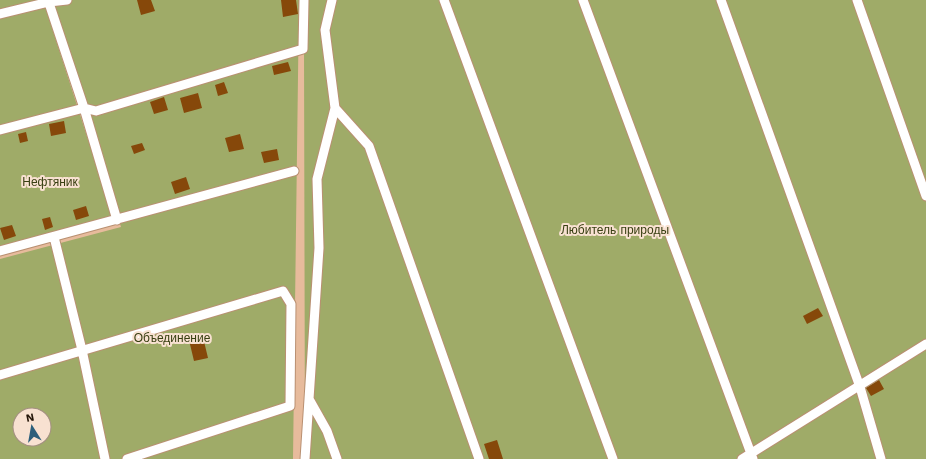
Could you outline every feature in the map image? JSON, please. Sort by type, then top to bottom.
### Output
[{"type":"lane","points":[[0,14],[48,1],[67,0]]},
{"type":"lane","points":[[0,130],[84,108],[96,111],[303,49],[304,0]]},
{"type":"lane","points":[[305,459],[319,248],[317,178],[335,108],[325,30],[332,0]]},
{"type":"lane","points":[[444,0],[613,459]]},
{"type":"lane","points":[[583,0],[752,456]]},
{"type":"lane","points":[[721,0],[860,387],[881,459]]},
{"type":"lane","points":[[857,0],[926,196]]},
{"type":"lane","points":[[48,1],[84,108],[117,220]]},
{"type":"lane","points":[[335,108],[369,146],[479,459]]},
{"type":"lane","points":[[0,251],[294,171]]},
{"type":"lane","points":[[54,237],[82,350],[105,459]]},
{"type":"lane","points":[[0,375],[283,291],[291,304],[290,406],[127,459]]},
{"type":"lane","points":[[742,459],[752,456],[926,344]]},
{"type":"lane","points":[[309,399],[327,432],[337,459]]},
{"type":"green space","name":"Нефтяник","points":[[0,0],[43,0],[113,217],[0,247]]},
{"type":"green space","name":"Объединение","points":[[52,0],[299,0],[293,459],[0,459],[0,259],[121,227]]},
{"type":"green space","name":"Любитель природы","points":[[305,0],[926,0],[926,459],[305,459]]},
{"type":"building","points":[[137,0],[151,0],[155,11],[141,15]]},
{"type":"building","points":[[281,0],[296,0],[298,14],[283,17]]},
{"type":"building","points":[[288,62],[291,71],[274,75],[272,66]]},
{"type":"building","points":[[224,82],[228,93],[218,96],[215,85]]},
{"type":"building","points":[[198,93],[202,108],[184,113],[180,98]]},
{"type":"building","points":[[164,97],[168,110],[154,114],[150,102]]},
{"type":"building","points":[[64,121],[66,133],[51,136],[49,124]]},
{"type":"building","points":[[26,132],[28,141],[20,143],[18,134]]},
{"type":"building","points":[[240,134],[244,149],[229,152],[225,138]]},
{"type":"building","points":[[142,143],[145,150],[134,154],[131,146]]},
{"type":"building","points":[[277,149],[279,160],[264,163],[261,152]]},
{"type":"building","points":[[186,177],[190,189],[175,194],[171,182]]},
{"type":"building","points":[[86,206],[89,216],[76,220],[73,210]]},
{"type":"building","points":[[50,217],[53,227],[45,230],[42,219]]},
{"type":"building","points":[[12,225],[16,236],[4,240],[0,228]]},
{"type":"building","points":[[818,308],[823,316],[807,324],[803,316]]},
{"type":"building","points":[[202,333],[208,358],[194,361],[188,336]]},
{"type":"building","points":[[879,380],[884,389],[871,396],[866,388]]},
{"type":"building","points":[[497,440],[503,459],[489,459],[484,444]]}]
